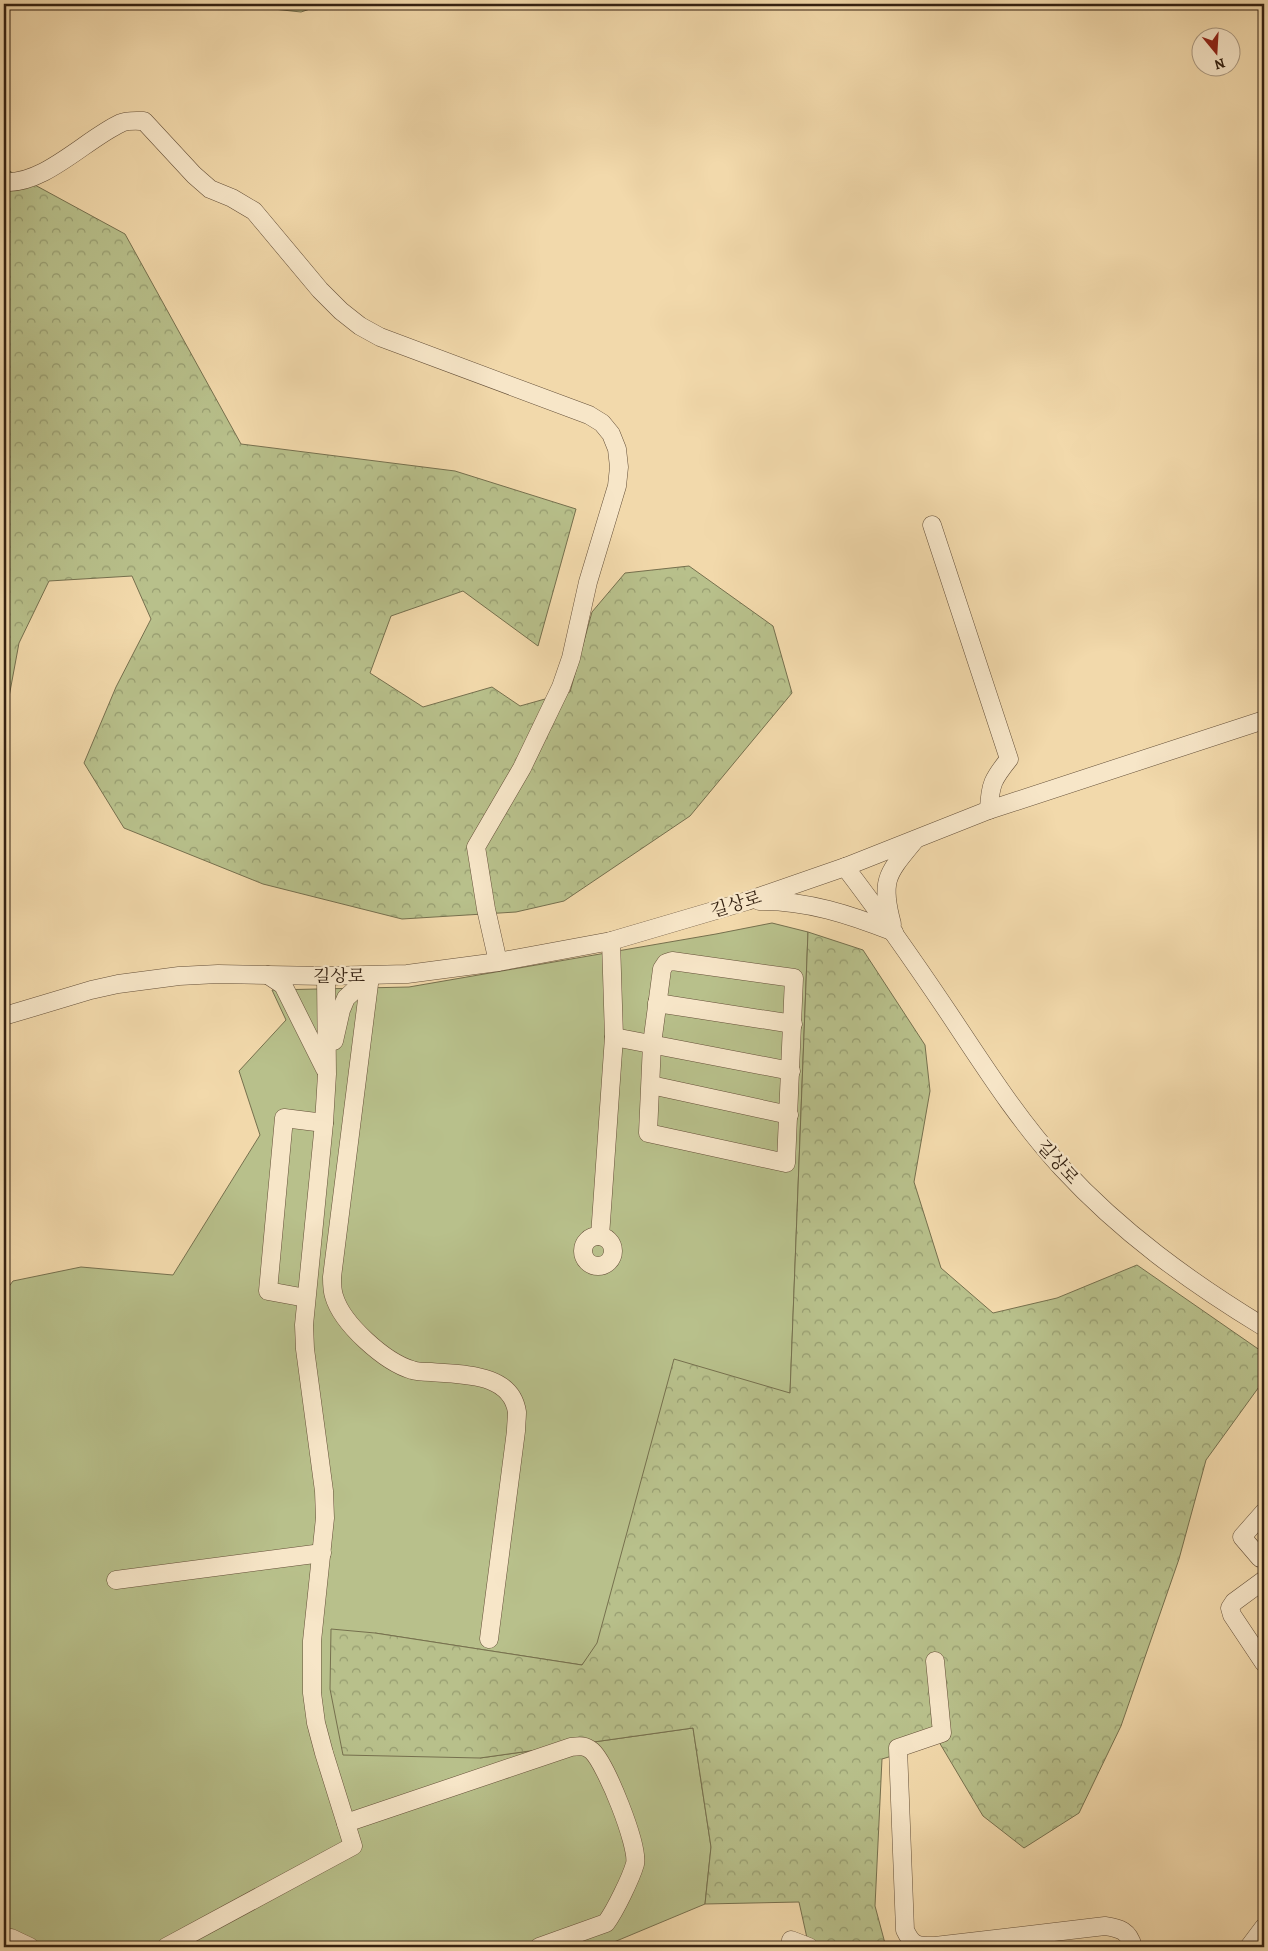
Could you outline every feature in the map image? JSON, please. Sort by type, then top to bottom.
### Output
[{"type":"street","points":[[4,182],[12,182],[44,172],[122,122],[144,121],[194,175],[210,189],[232,198],[254,211],[320,290],[341,311],[360,326],[380,337],[589,414],[602,422],[611,434],[617,449],[619,467],[617,486],[588,582],[571,658],[561,688],[542,729],[522,768],[476,847],[486,908],[498,962]]},
{"type":"street","points":[[932,525],[1009,759],[993,780],[989,810]]},
{"type":"street","points":[[845,867],[989,810],[1264,720]]},
{"type":"street","points":[[894,932],[885,893],[888,878],[896,863],[917,838]]},
{"type":"street","name":"길상로","points":[[4,1016],[91,990],[118,984],[179,976],[218,974],[370,976],[407,974],[498,962],[611,941],[747,901],[845,867],[894,932],[998,1089],[1019,1118],[1063,1169],[1115,1221],[1146,1246],[1201,1288],[1264,1326]]},
{"type":"street","points":[[747,901],[777,900],[806,905],[857,917],[894,932]]},
{"type":"street","points":[[600,1236],[614,1037],[611,941]]},
{"type":"street","points":[[672,961],[794,978],[793,1024],[786,1163],[648,1133],[652,1044],[662,969],[666,963],[672,961]]},
{"type":"street","points":[[268,975],[283,985],[327,1074]]},
{"type":"street","points":[[166,1947],[353,1846],[316,1723],[312,1693],[312,1641],[325,1518],[324,1491],[305,1349],[304,1325],[324,1123],[327,1074],[326,976]]},
{"type":"street","points":[[327,1074],[343,1004],[346,998],[370,976]]},
{"type":"street","points":[[370,976],[332,1277],[334,1297],[362,1338],[389,1359],[413,1371],[485,1378],[500,1384],[511,1396],[516,1412],[516,1431],[489,1639]]},
{"type":"street","points":[[658,1003],[793,1024]]},
{"type":"street","points":[[614,1037],[791,1071]]},
{"type":"street","points":[[651,1085],[789,1115]]},
{"type":"street","points":[[306,1298],[268,1291],[284,1118],[324,1123]]},
{"type":"street","points":[[1260,1558],[1242,1538],[1264,1512]]},
{"type":"street","points":[[116,1580],[322,1553]]},
{"type":"street","points":[[1264,1580],[1234,1602],[1230,1608],[1232,1615],[1264,1663]]},
{"type":"street","points":[[935,1661],[942,1733],[898,1748],[905,1930],[910,1941],[918,1946],[935,1946],[1105,1926],[1120,1928],[1127,1934],[1133,1947]]},
{"type":"street","points":[[346,1823],[571,1747],[583,1745],[588,1748],[601,1762],[631,1834],[635,1850],[635,1864],[613,1914],[606,1922],[539,1947]]},
{"type":"street","points":[[1249,1947],[1264,1928]]},
{"type":"street","points":[[11,1938],[30,1947]]},
{"type":"street","points":[[791,1940],[809,1947]]},
{"type":"green space","points":[[227,4],[325,4],[301,12]]},
{"type":"green space","points":[[4,166],[11,172],[125,234],[241,444],[455,471],[576,509],[538,646],[463,591],[391,616],[370,673],[423,707],[492,687],[520,706],[570,692],[592,612],[625,573],[689,566],[773,626],[792,693],[690,816],[564,901],[516,912],[402,919],[263,884],[124,828],[84,763],[116,687],[151,619],[132,576],[49,581],[19,643],[4,724]]},
{"type":"green space","points":[[772,923],[808,932],[790,1394],[582,1665],[375,1633],[480,1758],[693,1728],[711,1847],[705,1904],[602,1947],[4,1947],[4,1293],[13,1281],[81,1267],[173,1275],[260,1135],[239,1071],[286,1020],[272,990],[409,987]]},
{"type":"green space","points":[[808,932],[863,950],[925,1045],[930,1091],[914,1182],[941,1268],[993,1313],[1057,1298],[1137,1265],[1264,1353],[1264,1380],[1206,1460],[1179,1559],[1121,1726],[1079,1813],[1024,1848],[983,1816],[939,1742],[882,1759],[875,1906],[886,1947],[809,1947],[799,1902],[705,1904],[711,1847],[693,1728],[480,1758],[343,1755],[330,1689],[331,1629],[375,1633],[582,1665],[597,1643],[674,1359],[790,1393]]}]
